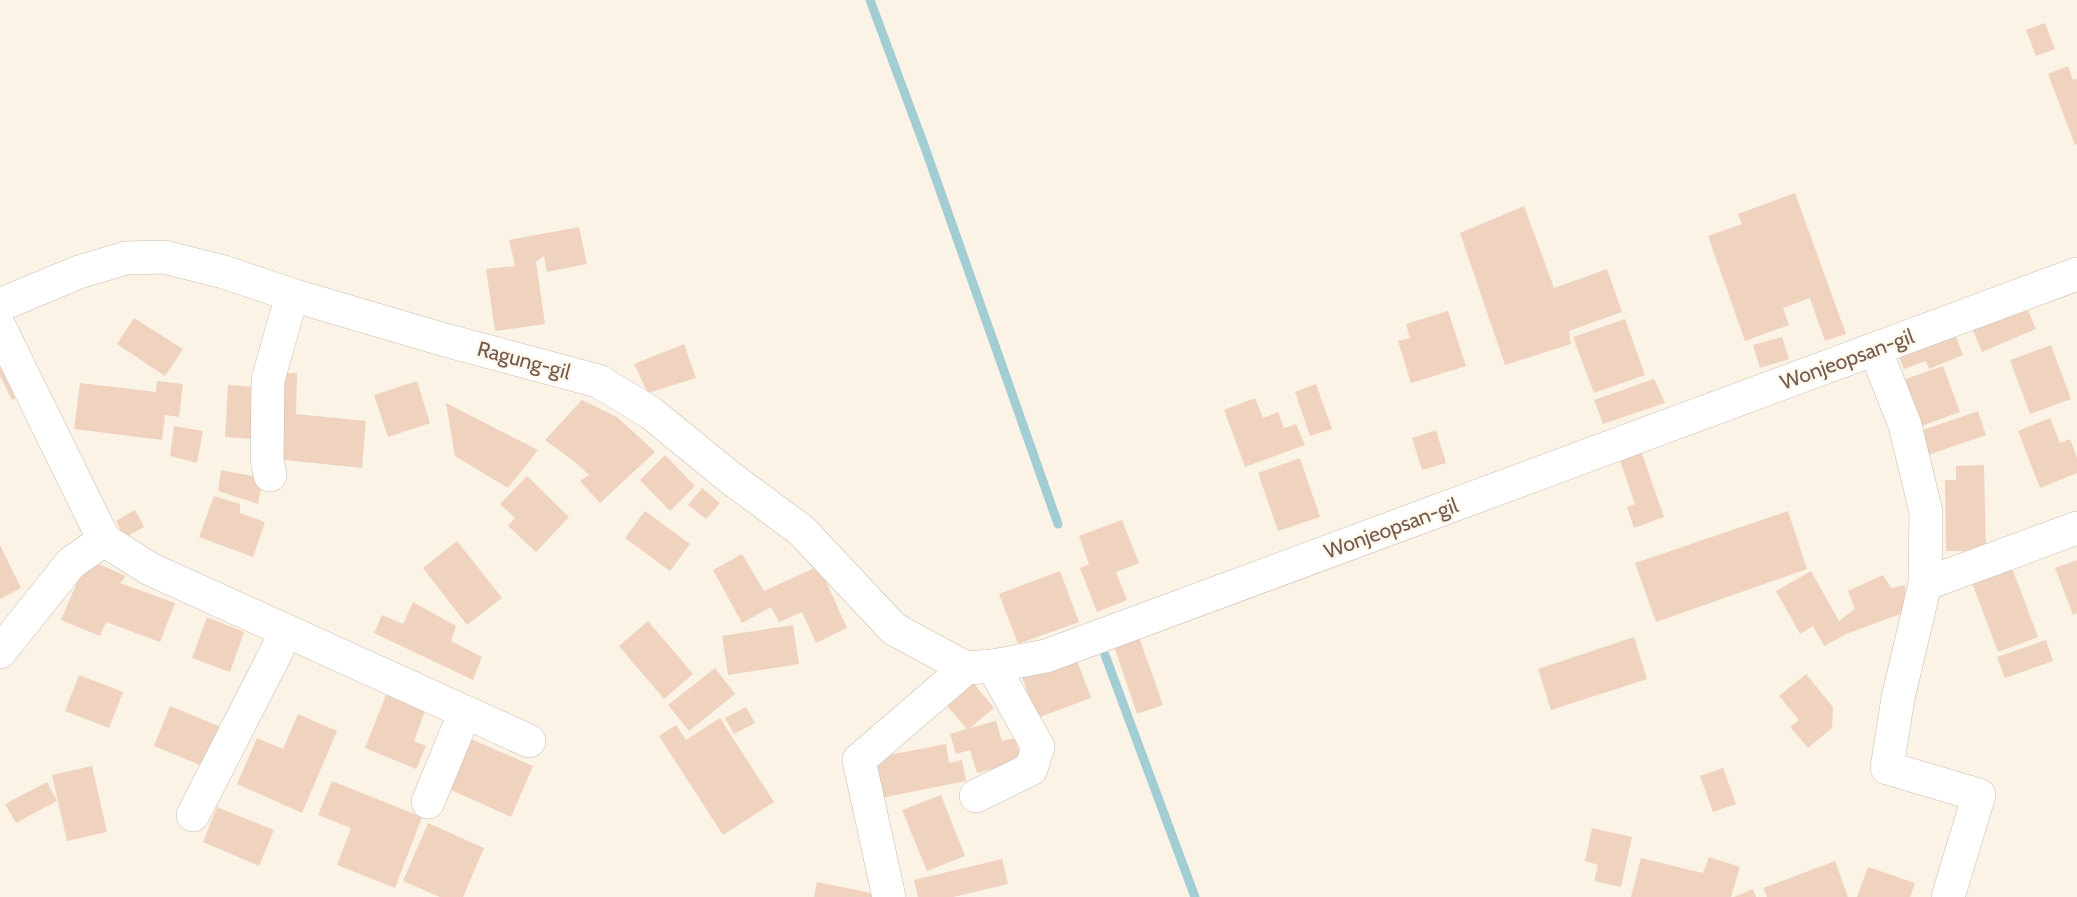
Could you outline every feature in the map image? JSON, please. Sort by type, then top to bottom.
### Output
[{"type":"street","name":"Ragung-gil","points":[[0,305],[79,272],[126,258],[164,257],[224,272],[292,295],[445,340],[598,381],[651,413],[728,476],[802,531],[894,629],[979,667]]},
{"type":"street","name":"Wonjeopsan-gil","points":[[979,667],[1046,656],[2077,274]]},
{"type":"street","points":[[270,476],[267,460],[268,380],[292,295]]},
{"type":"street","points":[[0,328],[104,540],[150,569],[529,741]]},
{"type":"street","points":[[1875,349],[1905,425],[1926,512],[1925,584],[1898,698],[1887,768],[1979,795],[1948,897]]},
{"type":"street","points":[[1925,584],[2077,528]]},
{"type":"street","points":[[0,652],[71,563],[104,540]]},
{"type":"street","points":[[193,815],[287,631]]},
{"type":"street","points":[[889,897],[859,760],[979,667],[1038,747],[1031,769],[976,796]]},
{"type":"street","points":[[428,802],[465,712]]},
{"type":"building","points":[[2045,23],[2055,49],[2036,56],[2026,30]]},
{"type":"building","points":[[2068,66],[2073,80],[2077,79],[2077,144],[2075,145],[2048,74]]},
{"type":"building","points":[[1795,193],[1846,334],[1825,341],[1810,298],[1783,308],[1789,325],[1745,341],[1708,236],[1742,224],[1738,214]]},
{"type":"building","points":[[1524,206],[1554,288],[1607,269],[1622,312],[1569,331],[1571,344],[1505,365],[1460,233]]},
{"type":"building","points":[[579,227],[587,264],[547,272],[544,256],[536,262],[545,324],[495,331],[486,269],[515,266],[509,240]]},
{"type":"building","points":[[2026,306],[2036,329],[1982,352],[1972,328]]},
{"type":"building","points":[[1448,311],[1466,366],[1411,383],[1398,341],[1410,338],[1406,324]]},
{"type":"building","points":[[134,318],[183,349],[165,376],[117,344]]},
{"type":"building","points":[[1625,319],[1645,375],[1594,393],[1573,337]]},
{"type":"building","points":[[1954,332],[1963,355],[1929,369],[1926,361],[1904,369],[1898,355]]},
{"type":"building","points":[[1782,337],[1789,359],[1760,368],[1753,345]]},
{"type":"building","points":[[684,344],[696,378],[648,393],[634,364]]},
{"type":"building","points":[[2051,345],[2071,399],[2030,414],[2010,360]]},
{"type":"building","points":[[0,352],[22,394],[12,400],[0,376]]},
{"type":"building","points":[[1943,366],[1960,412],[1919,427],[1903,380]]},
{"type":"building","points":[[279,373],[297,373],[296,414],[366,421],[362,468],[275,459]]},
{"type":"building","points":[[1654,379],[1665,403],[1603,424],[1594,400]]},
{"type":"building","points":[[157,381],[183,384],[179,417],[165,415],[162,440],[74,429],[80,383],[156,392]]},
{"type":"building","points":[[417,381],[430,423],[388,437],[374,395]]},
{"type":"building","points":[[1316,384],[1332,429],[1310,436],[1295,392]]},
{"type":"building","points":[[228,385],[268,388],[265,440],[225,437]]},
{"type":"building","points":[[1255,398],[1263,418],[1278,412],[1284,428],[1296,424],[1305,445],[1245,467],[1224,410]]},
{"type":"building","points":[[582,400],[617,417],[655,452],[600,503],[580,481],[589,475],[545,440]]},
{"type":"building","points":[[446,403],[538,450],[508,488],[455,456]]},
{"type":"building","points":[[1978,411],[1986,435],[1928,455],[1920,431]]},
{"type":"building","points":[[2050,418],[2060,443],[2070,439],[2077,458],[2077,473],[2040,488],[2018,431]]},
{"type":"building","points":[[174,426],[203,431],[197,463],[170,456]]},
{"type":"building","points":[[1436,430],[1446,463],[1422,470],[1412,438]]},
{"type":"building","points":[[1640,448],[1664,517],[1634,528],[1627,507],[1635,504],[1618,455]]},
{"type":"building","points":[[665,455],[695,486],[670,511],[640,480]]},
{"type":"building","points":[[1300,458],[1320,517],[1278,531],[1258,473]]},
{"type":"building","points":[[1984,465],[1986,551],[1946,551],[1945,480],[1956,480],[1956,466]]},
{"type":"building","points":[[221,470],[263,478],[258,504],[218,491]]},
{"type":"building","points":[[527,476],[569,517],[536,552],[508,526],[515,518],[500,504]]},
{"type":"building","points":[[702,488],[720,503],[706,519],[688,505]]},
{"type":"building","points":[[214,496],[240,504],[240,513],[265,522],[253,557],[199,537]]},
{"type":"building","points":[[135,510],[144,527],[124,538],[116,521]]},
{"type":"building","points":[[645,511],[690,544],[670,571],[625,538]]},
{"type":"building","points":[[1788,511],[1807,569],[1656,622],[1635,563]]},
{"type":"building","points":[[1122,520],[1139,563],[1116,572],[1127,600],[1097,612],[1080,568],[1089,564],[1079,536]]},
{"type":"building","points":[[457,541],[502,598],[467,625],[423,568]]},
{"type":"building","points":[[0,545],[21,588],[0,599]]},
{"type":"building","points":[[742,554],[764,591],[819,566],[847,628],[816,643],[802,612],[779,622],[771,607],[742,623],[713,570]]},
{"type":"building","points":[[87,559],[126,576],[120,583],[175,603],[160,642],[106,622],[100,636],[61,620]]},
{"type":"building","points":[[2077,560],[2077,613],[2073,615],[2055,568]]},
{"type":"building","points":[[2012,568],[2038,637],[1998,652],[1972,583]]},
{"type":"building","points":[[1060,571],[1079,622],[1018,644],[999,594]]},
{"type":"building","points":[[1811,571],[1839,621],[1855,609],[1848,591],[1883,575],[1891,588],[1905,585],[1906,612],[1846,634],[1824,646],[1813,626],[1800,634],[1776,591]]},
{"type":"building","points":[[413,602],[456,626],[451,641],[482,657],[473,680],[374,633],[382,615],[403,624]]},
{"type":"building","points":[[207,617],[244,632],[230,672],[192,658]]},
{"type":"building","points":[[648,621],[693,674],[664,699],[619,646]]},
{"type":"building","points":[[793,625],[799,664],[728,675],[722,636]]},
{"type":"building","points":[[1139,637],[1163,705],[1137,714],[1114,646]]},
{"type":"building","points":[[1634,637],[1647,679],[1551,710],[1538,669]]},
{"type":"building","points":[[2046,640],[2053,661],[2005,678],[1997,657]]},
{"type":"building","points":[[1076,658],[1091,698],[1037,718],[1022,677]]},
{"type":"building","points":[[715,668],[735,694],[689,731],[668,705]]},
{"type":"building","points":[[1806,674],[1833,707],[1832,728],[1808,748],[1790,727],[1799,720],[1779,696]]},
{"type":"building","points":[[79,675],[123,692],[109,728],[65,711]]},
{"type":"building","points":[[970,679],[994,708],[970,728],[996,721],[1002,741],[1015,738],[1022,761],[977,773],[970,750],[956,754],[950,734],[967,729],[943,701]]},
{"type":"building","points":[[386,695],[425,711],[414,741],[426,746],[416,769],[365,748]]},
{"type":"building","points":[[170,706],[223,728],[207,768],[154,746]]},
{"type":"building","points":[[746,707],[755,723],[734,734],[725,718]]},
{"type":"building","points":[[298,714],[337,731],[302,813],[237,784],[257,738],[283,749]]},
{"type":"building","points":[[720,718],[774,802],[723,835],[659,736],[676,725],[686,740]]},
{"type":"building","points":[[471,739],[533,766],[511,817],[449,789]]},
{"type":"building","points":[[946,744],[949,763],[962,760],[966,781],[881,798],[873,758]]},
{"type":"building","points":[[92,766],[107,832],[67,841],[52,775]]},
{"type":"building","points":[[1723,768],[1736,804],[1713,812],[1700,776]]},
{"type":"building","points":[[332,781],[422,817],[395,888],[337,865],[351,828],[318,815]]},
{"type":"building","points":[[47,782],[57,801],[16,823],[5,804]]},
{"type":"building","points":[[941,795],[965,856],[927,871],[902,810]]},
{"type":"building","points":[[217,807],[274,830],[259,866],[203,842]]},
{"type":"building","points":[[428,823],[484,848],[463,897],[440,897],[403,881]]},
{"type":"building","points":[[1592,828],[1632,837],[1621,887],[1594,881],[1598,865],[1585,861]]},
{"type":"building","points":[[1709,857],[1740,867],[1731,897],[1631,897],[1641,858],[1703,873]]},
{"type":"building","points":[[1002,859],[1008,884],[953,897],[918,897],[914,880]]},
{"type":"building","points":[[1835,861],[1848,897],[1767,897],[1763,888]]},
{"type":"building","points":[[1868,867],[1915,883],[1910,897],[1857,897]]},
{"type":"building","points":[[817,882],[876,894],[875,897],[814,897]]},
{"type":"building","points":[[1753,889],[1756,897],[1734,897]]},
{"type":"waterway","points":[[870,0],[924,145],[1058,524]]},
{"type":"waterway","points":[[1105,655],[1195,897]]}]
